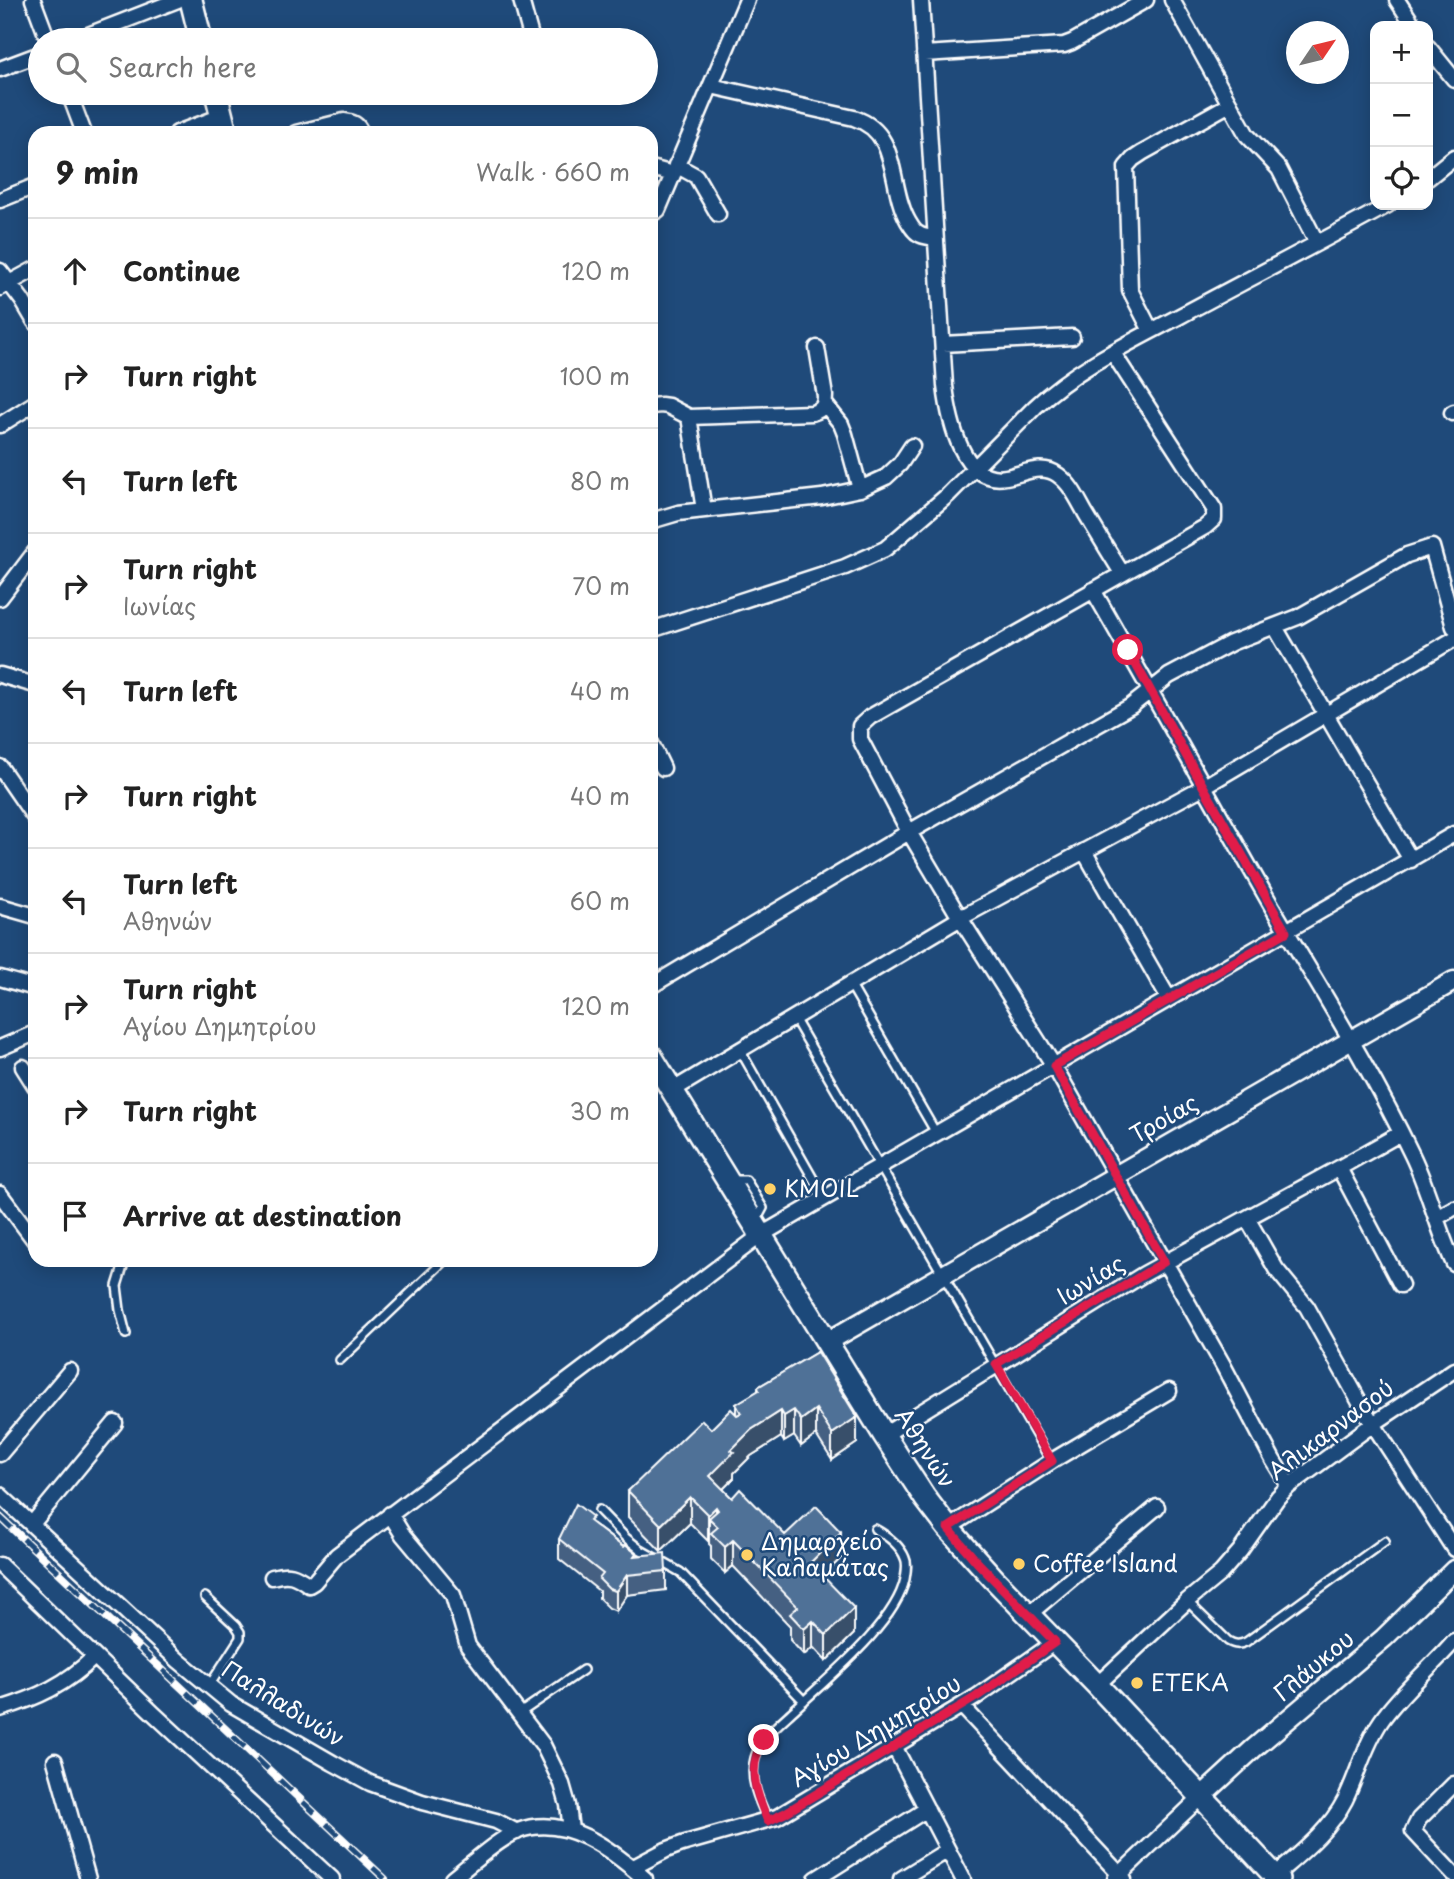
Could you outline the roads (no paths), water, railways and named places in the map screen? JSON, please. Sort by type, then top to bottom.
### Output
[{"type":"main road","points":[[191,0],[199,28]]},
{"type":"main road","name":"Αθηνών","points":[[658,1067],[884,1435],[948,1528],[977,1562],[1202,1796],[1275,1878]]},
{"type":"street","points":[[33,0],[44,28]]},
{"type":"street","points":[[106,28],[178,0]]},
{"type":"street","points":[[521,0],[529,28]]},
{"type":"street","points":[[658,210],[747,0]]},
{"type":"street","points":[[921,0],[944,386],[949,419],[975,470],[990,478],[1004,478],[1041,469],[1056,473],[1069,486],[1122,573]]},
{"type":"street","points":[[925,54],[1064,44],[1146,0]]},
{"type":"street","points":[[1172,0],[1247,135],[1279,169],[1317,243]]},
{"type":"street","points":[[1397,0],[1411,21]]},
{"type":"street","points":[[1433,53],[1454,79]]},
{"type":"street","points":[[0,69],[28,58]]},
{"type":"street","points":[[711,86],[863,121],[882,138],[890,156],[900,202],[907,219],[915,232],[935,238]]},
{"type":"street","points":[[1151,331],[1130,290],[1126,167],[1142,153],[1230,104]]},
{"type":"street","points":[[74,105],[82,126]]},
{"type":"street","points":[[190,126],[223,108]]},
{"type":"street","points":[[324,126],[351,121],[358,126]]},
{"type":"street","points":[[1433,174],[1454,157]]},
{"type":"street","points":[[658,168],[675,169],[696,176],[718,215]]},
{"type":"street","points":[[0,200],[28,189]]},
{"type":"street","points":[[658,628],[874,555],[902,536],[975,470],[1049,393],[1082,370],[1379,210]]},
{"type":"street","points":[[28,272],[3,281],[28,312]]},
{"type":"street","points":[[943,344],[1072,337]]},
{"type":"street","points":[[817,348],[825,404],[841,424],[860,489]]},
{"type":"street","points":[[1113,353],[1214,509],[1214,519],[1205,527],[870,717],[860,726],[860,739],[909,832],[960,918],[1054,1066],[1289,1486]]},
{"type":"street","points":[[658,405],[668,406],[689,417],[812,413],[825,404]]},
{"type":"street","points":[[0,425],[28,407]]},
{"type":"street","points":[[689,417],[704,510]]},
{"type":"street","points":[[658,519],[678,513],[822,497],[860,489],[886,477],[900,464],[912,446]]},
{"type":"street","points":[[658,982],[909,832],[1131,706],[1169,676],[1231,643],[1298,617],[1407,555],[1432,547],[1454,627]]},
{"type":"street","points":[[0,598],[28,561]]},
{"type":"street","points":[[1093,590],[1401,1133],[1421,1175],[1454,1264]]},
{"type":"street","points":[[1275,627],[1410,860]]},
{"type":"street","points":[[673,1090],[960,918],[1203,786],[1454,639]]},
{"type":"street","points":[[0,675],[28,683]]},
{"type":"street","points":[[658,758],[663,768]]},
{"type":"street","points":[[0,767],[28,808]]},
{"type":"street","points":[[272,1577],[284,1573],[297,1576],[309,1585],[314,1582],[337,1555],[758,1230],[824,1198],[1454,834]]},
{"type":"street","points":[[1084,851],[1169,999]]},
{"type":"street","points":[[0,906],[28,914]]},
{"type":"street","points":[[0,978],[28,986]]},
{"type":"street","name":"Τροίας","points":[[827,1342],[1454,981]]},
{"type":"street","points":[[0,1048],[28,1036]]},
{"type":"street","points":[[23,1067],[28,1075]]},
{"type":"street","name":"Ιωνίας","points":[[884,1435],[1164,1262],[1401,1133]]},
{"type":"street","points":[[1339,1168],[1401,1285]]},
{"type":"street","points":[[0,1194],[28,1232]]},
{"type":"street","points":[[1436,1218],[1454,1208]]},
{"type":"street","points":[[1247,1218],[1276,1269],[1307,1307],[1373,1424],[1454,1549]]},
{"type":"street","name":"Αλικαρνασού","points":[[1097,1685],[1221,1573],[1289,1486],[1373,1424],[1454,1370]]},
{"type":"street","points":[[0,1454],[70,1371]]},
{"type":"street","points":[[948,1528],[1052,1461],[1169,1391]]},
{"type":"street","points":[[32,1524],[115,1423]]},
{"type":"street","name":"Παλλαδινών","points":[[0,1495],[209,1687],[251,1716],[370,1783],[422,1802],[496,1821],[517,1832]]},
{"type":"street","points":[[1028,1615],[1157,1507]]},
{"type":"street","points":[[390,1514],[403,1535],[452,1593],[468,1646],[543,1745],[559,1777],[568,1805],[571,1830]]},
{"type":"street","points":[[0,1565],[94,1657],[332,1879]]},
{"type":"street","name":"Γλάυκου","points":[[1202,1796],[1253,1749],[1384,1639],[1454,1570]]},
{"type":"street","name":"Αγίου Δημητρίου","points":[[632,1868],[682,1844],[768,1821],[785,1813],[962,1706],[1055,1642]]},
{"type":"street","points":[[1275,1878],[1330,1823],[1345,1800],[1366,1747],[1379,1723],[1454,1642]]},
{"type":"street","points":[[0,1709],[28,1700],[69,1680],[94,1657]]},
{"type":"street","points":[[962,1706],[1120,1878],[1202,1796]]},
{"type":"street","points":[[894,1746],[963,1879]]},
{"type":"street","points":[[55,1761],[88,1879]]},
{"type":"street","points":[[1454,1784],[1419,1819],[1413,1831],[1454,1875]]},
{"type":"street","points":[[816,1879],[927,1809]]},
{"type":"street","points":[[452,1879],[502,1840],[517,1832],[550,1827],[571,1830],[590,1839],[645,1879]]},
{"type":"street","points":[[901,1879],[948,1850]]},
{"type":"lane","points":[[850,984],[936,1133]]},
{"type":"lane","points":[[794,1017],[1052,1461]]},
{"type":"lane","points":[[740,1050],[824,1198]]},
{"type":"lane","points":[[123,1267],[117,1286],[126,1334]]},
{"type":"lane","points":[[340,1360],[438,1267]]},
{"type":"lane","points":[[599,1510],[634,1544],[680,1572],[804,1701]]},
{"type":"lane","points":[[768,1821],[755,1787],[754,1761],[760,1746],[769,1734],[872,1635],[890,1612],[902,1589],[906,1559],[895,1544],[875,1529]]},
{"type":"lane","points":[[1187,1601],[1228,1641],[1241,1645],[1385,1541]]},
{"type":"lane","points":[[205,1597],[240,1632],[240,1638],[209,1687]]},
{"type":"lane","points":[[520,1713],[583,1670]]},
{"type":"railway","points":[[0,1517],[385,1879]]},
{"type":"place","name":"KMOIL","points":[[770,1189]]},
{"type":"place","name":"Δημαρχείο Καλαμάτας","points":[[747,1555]]},
{"type":"place","name":"Coffee Island","points":[[1019,1564]]},
{"type":"place","name":"ΕΤΕΚΑ","points":[[1137,1683]]}]
